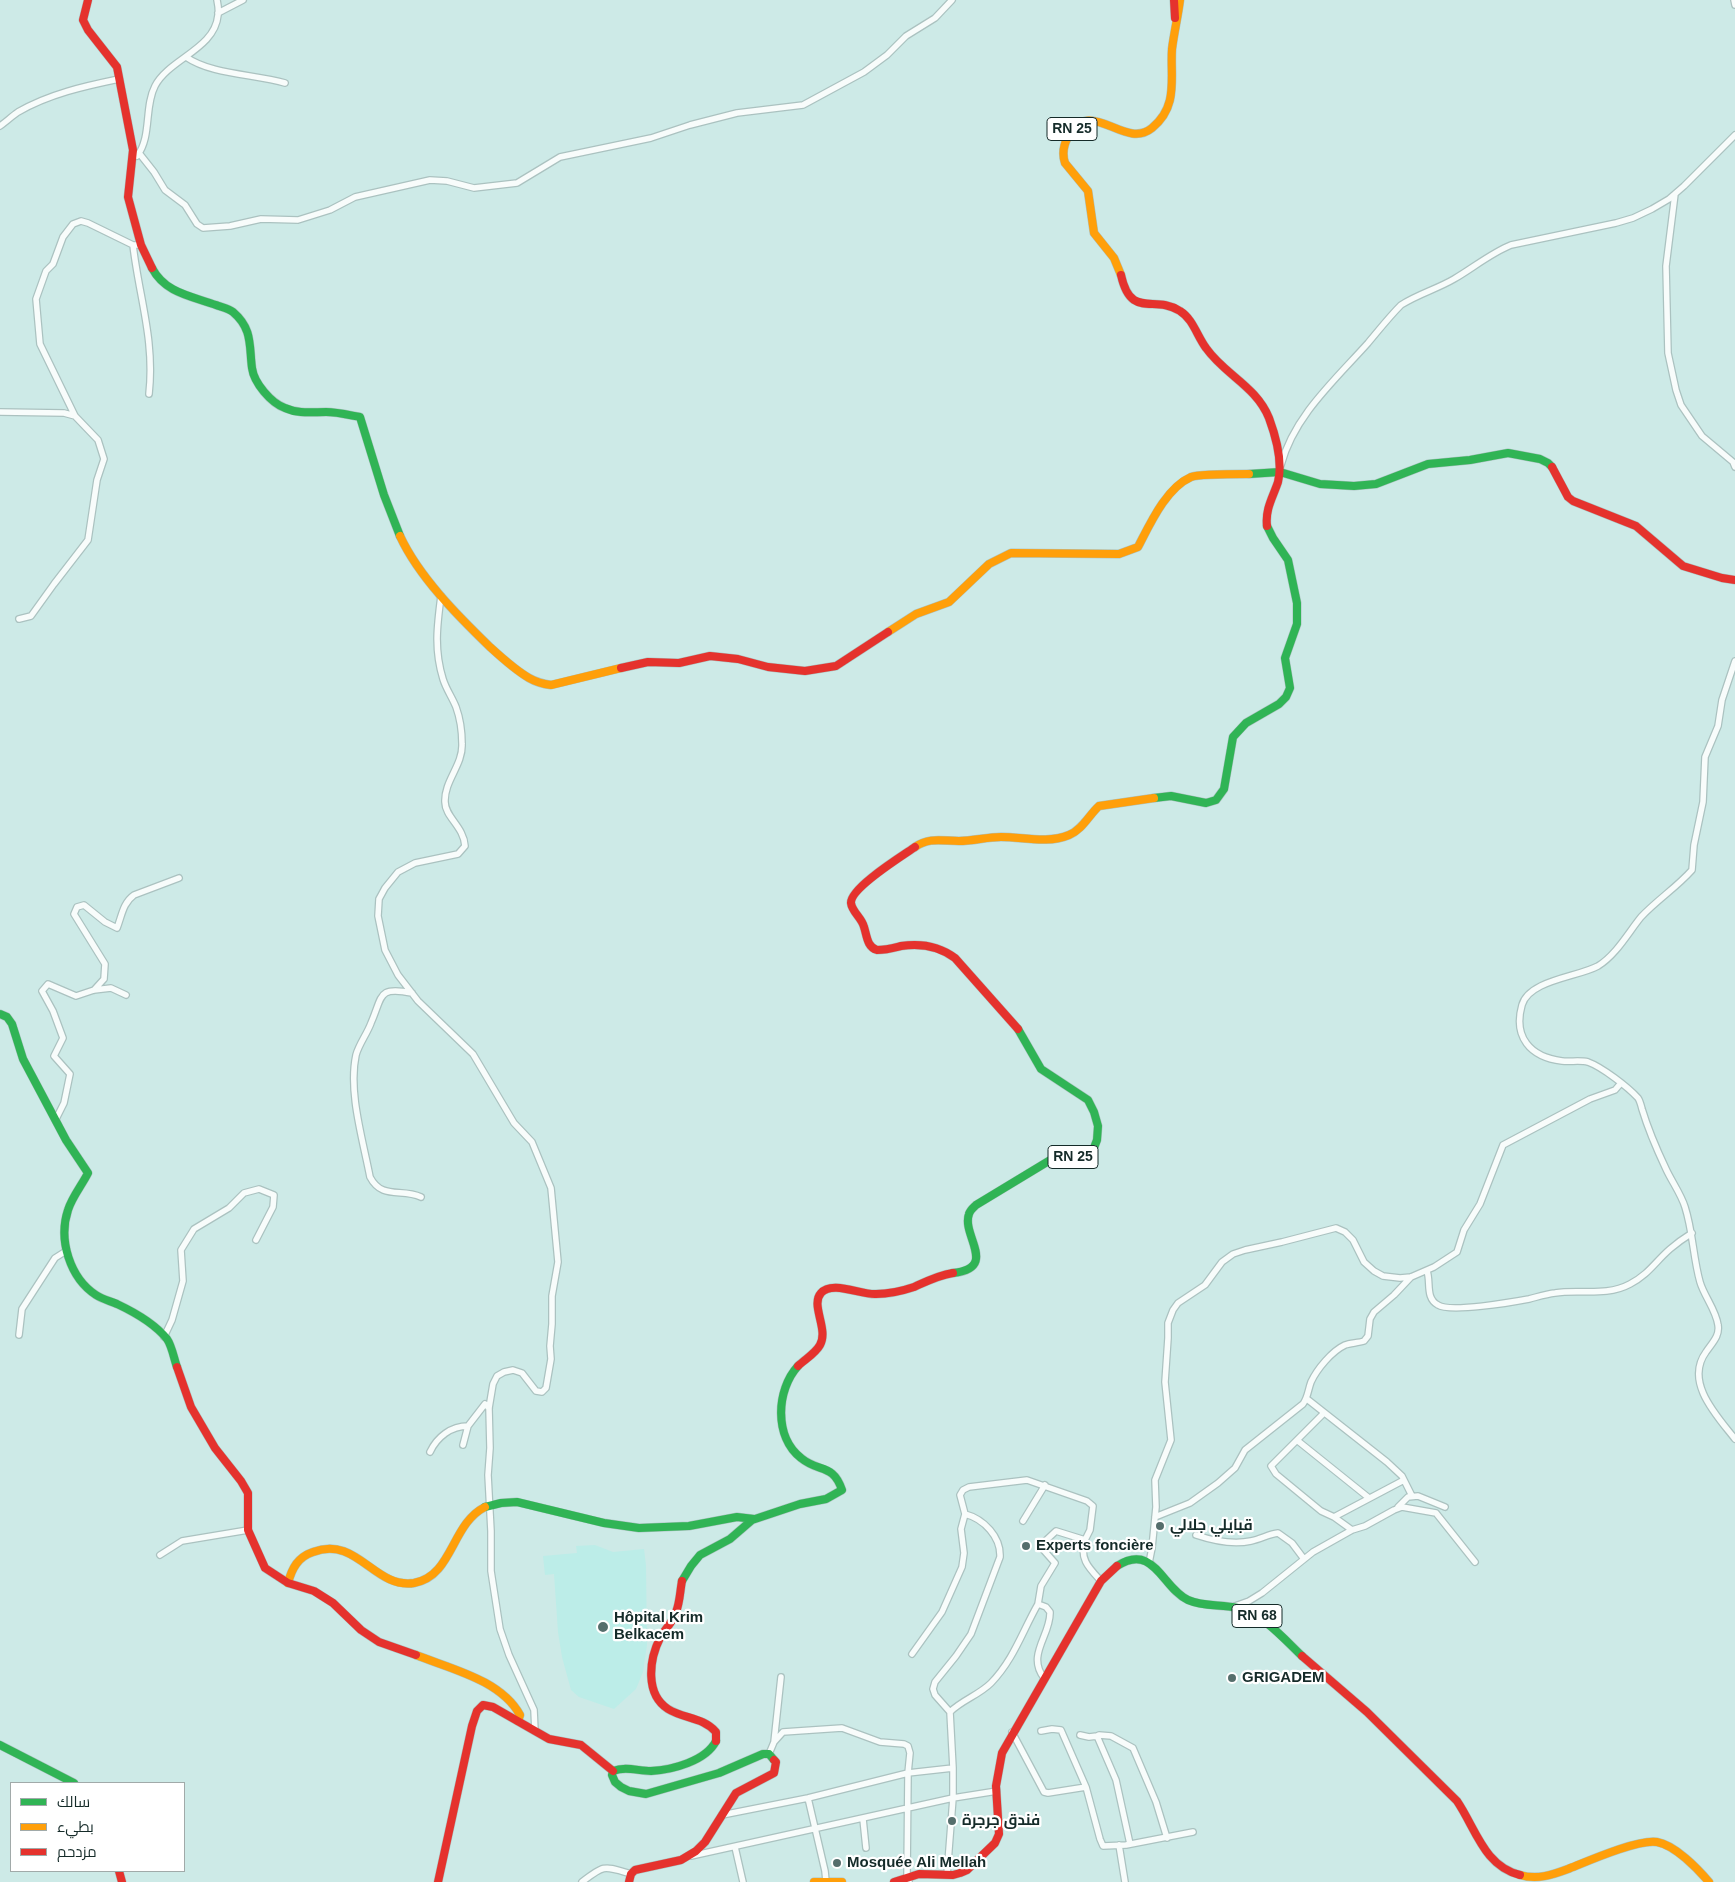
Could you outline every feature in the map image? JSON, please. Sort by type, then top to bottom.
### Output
[{"type":"main road","points":[[88,0],[83,20],[88,30],[117,67],[132,150],[128,198],[137,245],[158,279],[173,290],[232,311],[243,323],[251,344],[252,369],[255,377],[269,397],[284,408],[307,413],[327,412],[360,417],[386,501],[402,541],[433,588],[509,664],[542,685],[551,685],[648,662],[679,663],[710,656],[738,659],[768,667],[805,671],[836,666],[916,614],[949,602],[989,564],[1011,553],[1119,554],[1138,547],[1159,508],[1173,491],[1192,477],[1280,471],[1320,484],[1354,486],[1376,484],[1428,464],[1441,461],[1470,460],[1508,453],[1540,459],[1548,463],[1554,470],[1568,497],[1573,501],[1636,526],[1683,566],[1735,580]]},
{"type":"main road","points":[[1174,0],[1175,26]]},
{"type":"main road","name":"RN 25","points":[[613,1771],[619,1768],[651,1771],[682,1763],[706,1753],[712,1749],[716,1742],[716,1734],[712,1726],[704,1720],[678,1714],[663,1705],[656,1696],[651,1678],[657,1645],[677,1611],[680,1586],[691,1565],[700,1555],[731,1539],[754,1519],[798,1504],[826,1500],[842,1490],[837,1477],[833,1473],[801,1459],[793,1451],[784,1434],[781,1421],[783,1394],[789,1377],[793,1370],[818,1348],[822,1340],[823,1332],[817,1301],[819,1295],[826,1289],[834,1287],[860,1294],[883,1293],[911,1288],[939,1276],[966,1271],[971,1267],[977,1252],[969,1223],[969,1215],[973,1208],[982,1200],[1052,1159],[1092,1153],[1098,1145],[1099,1130],[1088,1100],[1041,1069],[1021,1032],[955,958],[945,950],[927,945],[906,946],[886,950],[874,949],[867,941],[864,924],[851,905],[850,901],[853,895],[859,888],[928,839],[937,838],[960,841],[1006,837],[1042,841],[1055,840],[1071,834],[1080,828],[1092,811],[1099,806],[1171,796],[1180,796],[1206,803],[1214,801],[1219,798],[1226,779],[1230,748],[1234,737],[1249,721],[1282,702],[1290,688],[1285,656],[1297,625],[1298,616],[1289,563],[1267,526],[1266,518],[1269,501],[1279,480],[1280,471],[1280,462],[1268,417],[1258,398],[1214,358],[1186,317],[1179,310],[1170,307],[1148,305],[1130,297],[1118,264],[1096,237],[1092,226],[1088,191],[1063,159],[1066,141],[1073,129],[1087,120],[1095,120],[1130,135],[1139,134],[1155,125],[1173,94],[1172,54],[1180,0]]},
{"type":"main road","points":[[0,1014],[7,1017],[12,1024],[23,1059],[66,1140],[88,1173],[68,1210],[65,1232],[66,1251],[74,1271],[96,1296],[119,1305],[149,1323],[168,1340],[191,1408],[215,1448],[248,1493],[248,1530],[265,1568],[288,1583],[314,1591],[333,1603],[361,1630],[380,1642],[396,1646],[485,1682],[514,1704],[520,1716],[518,1721]]},
{"type":"main road","points":[[288,1583],[292,1566],[316,1549],[329,1547],[342,1548],[380,1574],[397,1582],[413,1583],[425,1580],[436,1573],[444,1563],[461,1529],[476,1512],[503,1502],[517,1502],[604,1524],[639,1528],[689,1526],[737,1518],[754,1519]]},
{"type":"main road","points":[[894,1882],[908,1880],[927,1873],[951,1877],[967,1870],[999,1838],[997,1790],[999,1760],[1012,1732],[1101,1581],[1116,1564],[1124,1561],[1139,1560],[1149,1563]]},
{"type":"main road","name":"RN 68","points":[[1149,1563],[1184,1598],[1201,1603],[1235,1606],[1255,1615],[1309,1664],[1355,1700],[1457,1801],[1469,1817],[1490,1863],[1502,1875],[1522,1881],[1534,1880],[1632,1846],[1658,1842],[1674,1851],[1697,1869],[1709,1882]]},
{"type":"main road","points":[[438,1882],[472,1726],[477,1711],[483,1705],[488,1705],[549,1739],[581,1745],[613,1771],[612,1774],[615,1782],[629,1791],[646,1794],[720,1774],[763,1754],[769,1754],[776,1762],[774,1773],[769,1777],[736,1793],[705,1842],[688,1857],[642,1867],[635,1870],[630,1878]]},
{"type":"main road","points":[[0,1745],[72,1782]]},
{"type":"main road","points":[[814,1882],[842,1882]]},
{"type":"street","points":[[132,161],[139,154],[144,142],[148,112],[155,86],[165,71],[194,51],[214,29],[218,13],[217,0]]},
{"type":"street","points":[[218,13],[243,0]]},
{"type":"street","points":[[139,154],[154,172],[165,190],[185,205],[197,224],[203,228],[230,226],[261,219],[298,220],[330,210],[355,197],[430,180],[447,181],[474,188],[517,183],[560,158],[651,138],[690,125],[737,113],[803,105],[864,72],[888,55],[906,36],[935,18],[952,0]]},
{"type":"street","points":[[1734,0],[1735,5]]},
{"type":"street","points":[[186,57],[196,64],[241,74],[266,77],[285,83]]},
{"type":"street","points":[[0,126],[17,112],[48,98],[85,86],[119,79]]},
{"type":"street","points":[[1280,471],[1288,442],[1300,423],[1325,389],[1401,305],[1466,272],[1502,249],[1526,241],[1616,223],[1633,218],[1652,209],[1676,194],[1735,135]]},
{"type":"street","points":[[1676,194],[1666,266],[1668,353],[1681,405],[1702,436],[1732,462],[1735,467]]},
{"type":"street","points":[[19,619],[31,616],[88,540],[97,480],[104,459],[98,440],[75,416],[40,344],[36,299],[46,271],[53,264],[63,237],[73,224],[77,222],[88,223],[137,245],[150,343],[152,370],[149,394]]},
{"type":"street","points":[[0,412],[64,413],[75,416]]},
{"type":"street","points":[[441,596],[436,634],[439,662],[444,682],[456,708],[462,750],[446,790],[444,801],[446,810],[460,830],[465,846],[458,854],[415,863],[398,872],[379,899],[378,916],[385,950],[398,975],[418,1001],[473,1054],[514,1123],[532,1142],[551,1188],[558,1262],[552,1296],[551,1359],[546,1388],[542,1392],[536,1391],[522,1373],[513,1370],[504,1372],[497,1376],[493,1384],[489,1408],[490,1448],[488,1475],[491,1571],[500,1628],[509,1655],[534,1710],[535,1731]]},
{"type":"street","points":[[1735,661],[1722,700],[1718,726],[1705,757],[1703,802],[1694,845],[1692,870],[1642,916],[1614,952],[1598,966],[1544,985],[1530,994],[1522,1004],[1518,1029],[1524,1041],[1535,1052],[1550,1059],[1587,1062],[1621,1083],[1639,1099],[1647,1124],[1684,1205],[1692,1233],[1694,1258],[1701,1284],[1718,1323],[1716,1339],[1704,1354],[1700,1368],[1699,1380],[1702,1393],[1712,1410],[1735,1439]]},
{"type":"street","points":[[94,990],[104,979],[105,964],[74,914],[77,907],[84,904],[105,922],[117,928],[124,906],[128,900],[179,878]]},
{"type":"street","points":[[56,1119],[64,1103],[70,1074],[54,1056],[63,1038],[53,1011],[42,991],[48,984],[76,996],[94,990],[111,988],[126,995]]},
{"type":"street","points":[[412,993],[394,989],[386,991],[380,999],[371,1024],[357,1052],[353,1072],[370,1177],[375,1186],[381,1190],[412,1193],[421,1197]]},
{"type":"street","points":[[1149,1563],[1155,1517],[1155,1480],[1171,1440],[1165,1382],[1168,1323],[1178,1303],[1205,1284],[1222,1262],[1233,1254],[1336,1228],[1345,1232],[1353,1240],[1364,1262],[1374,1272],[1383,1276],[1400,1278],[1410,1277],[1427,1271],[1458,1252],[1464,1230],[1480,1204],[1503,1145],[1590,1099],[1615,1090],[1621,1083]]},
{"type":"street","points":[[164,1337],[172,1320],[183,1281],[181,1250],[194,1229],[229,1208],[244,1193],[259,1190],[274,1195],[273,1207],[256,1240]]},
{"type":"street","points":[[1427,1271],[1430,1295],[1433,1301],[1444,1308],[1472,1307],[1554,1293],[1605,1292],[1629,1285],[1643,1276],[1669,1250],[1692,1233]]},
{"type":"street","points":[[19,1335],[22,1309],[55,1258],[66,1251]]},
{"type":"street","points":[[1155,1517],[1190,1503],[1235,1468],[1245,1450],[1261,1436],[1290,1416],[1307,1399],[1311,1383],[1317,1371],[1335,1352],[1346,1344],[1364,1341],[1368,1336],[1370,1319],[1374,1312],[1394,1295],[1410,1277]]},
{"type":"street","points":[[1307,1399],[1387,1462],[1404,1480],[1412,1496]]},
{"type":"street","points":[[462,1445],[468,1426],[485,1404],[489,1408]]},
{"type":"street","points":[[1324,1413],[1272,1466],[1276,1474],[1321,1511],[1334,1517],[1352,1530]]},
{"type":"street","points":[[430,1452],[440,1436],[454,1429],[468,1426]]},
{"type":"street","points":[[1298,1441],[1369,1498]]},
{"type":"street","points":[[912,1654],[942,1612],[962,1567],[964,1554],[961,1529],[965,1514],[960,1495],[963,1490],[969,1487],[1027,1480],[1087,1501],[1093,1506],[1090,1530],[1082,1548],[1083,1557],[1101,1581]]},
{"type":"street","points":[[1334,1517],[1404,1480]]},
{"type":"street","points":[[1023,1521],[1045,1485]]},
{"type":"street","points":[[1394,1510],[1412,1496],[1418,1496],[1444,1507]]},
{"type":"street","points":[[1235,1606],[1249,1601],[1262,1593],[1313,1552],[1352,1530],[1365,1526],[1402,1507],[1436,1513],[1475,1562]]},
{"type":"street","points":[[951,1877],[953,1768],[950,1712],[935,1695],[933,1689],[934,1682],[956,1656],[971,1634],[1000,1557],[1001,1546],[993,1533],[972,1516],[965,1514]]},
{"type":"street","points":[[160,1555],[182,1542],[248,1530]]},
{"type":"street","points":[[950,1712],[956,1706],[985,1688],[1014,1654],[1038,1604],[1041,1586],[1055,1563],[1040,1546],[1056,1531],[1085,1540]]},
{"type":"street","points":[[1196,1535],[1218,1542],[1251,1541],[1267,1534],[1278,1533],[1292,1543],[1304,1559]]},
{"type":"street","points":[[1038,1604],[1046,1607],[1050,1612],[1050,1619],[1037,1656],[1040,1672],[1044,1678]]},
{"type":"street","points":[[769,1754],[774,1742],[781,1677]]},
{"type":"street","points":[[774,1742],[783,1732],[848,1729],[880,1742],[906,1745],[910,1750],[908,1773],[908,1880]]},
{"type":"street","points":[[1041,1731],[1060,1730],[1086,1787],[1103,1846],[1130,1844],[1192,1832]]},
{"type":"street","points":[[1012,1732],[1025,1753],[1044,1792],[1086,1787]]},
{"type":"street","points":[[1080,1735],[1089,1737],[1099,1735],[1111,1736],[1133,1748],[1156,1802],[1167,1838]]},
{"type":"street","points":[[1097,1736],[1116,1780],[1130,1844]]},
{"type":"street","points":[[722,1815],[808,1798],[908,1773],[953,1768]]},
{"type":"street","points":[[688,1857],[953,1798],[997,1790]]},
{"type":"street","points":[[808,1798],[826,1881]]},
{"type":"street","points":[[863,1819],[866,1848]]},
{"type":"street","points":[[1119,1845],[1125,1882]]},
{"type":"street","points":[[735,1847],[743,1882]]},
{"type":"street","points":[[582,1882],[599,1869],[608,1867],[630,1878]]},
{"type":"shaded area","name":"Hôpital Krim Belkacem","points":[[595,1545],[613,1552],[644,1549],[646,1566],[647,1645],[643,1672],[636,1689],[614,1709],[579,1697],[571,1690],[562,1657],[558,1632],[554,1574],[545,1575],[543,1556],[577,1553],[576,1546]]},
{"type":"traffic: fast","points":[[152,268],[157,276],[171,288],[229,310],[239,318],[249,338],[253,374],[260,386],[274,402],[295,411],[334,412],[360,417],[384,495],[400,536]]},
{"type":"traffic: fast","points":[[1249,474],[1280,472],[1320,484],[1354,486],[1376,484],[1428,464],[1470,460],[1508,453],[1540,459],[1552,467]]},
{"type":"traffic: fast","points":[[1154,798],[1171,796],[1206,803],[1216,800],[1224,789],[1233,737],[1246,723],[1279,704],[1286,697],[1290,688],[1285,658],[1297,624],[1297,603],[1288,560],[1267,526]]},
{"type":"traffic: fast","points":[[0,1014],[7,1017],[12,1024],[23,1059],[66,1140],[88,1173],[72,1200],[65,1222],[66,1246],[73,1269],[79,1279],[96,1295],[137,1315],[162,1334],[170,1345],[177,1367]]},
{"type":"traffic: fast","points":[[953,1273],[967,1270],[974,1265],[976,1258],[975,1250],[968,1222],[970,1213],[976,1205],[1052,1159],[1092,1153],[1097,1140],[1098,1126],[1088,1100],[1041,1069],[1018,1029]]},
{"type":"traffic: fast","points":[[682,1581],[700,1555],[730,1539],[752,1520],[800,1504],[826,1499],[842,1490],[838,1481],[830,1472],[801,1458],[792,1449],[786,1438],[782,1426],[782,1400],[785,1388],[798,1366]]},
{"type":"traffic: fast","points":[[485,1507],[517,1502],[604,1523],[639,1528],[689,1526],[737,1517],[754,1519]]},
{"type":"traffic: fast","points":[[1117,1566],[1130,1560],[1140,1560],[1149,1563],[1179,1594],[1188,1600],[1200,1604],[1225,1606],[1247,1611],[1273,1628],[1302,1656]]},
{"type":"traffic: fast","points":[[716,1741],[705,1754],[688,1763],[669,1769],[651,1771],[623,1769],[613,1771],[612,1775],[615,1782],[621,1787],[629,1791],[646,1794],[719,1773],[763,1754],[769,1754],[774,1760]]},
{"type":"traffic: fast","points":[[0,1745],[72,1782]]},
{"type":"traffic: slow","points":[[1121,275],[1114,258],[1094,233],[1088,191],[1065,163],[1064,147],[1068,137],[1077,125],[1086,121],[1097,121],[1119,130],[1141,133],[1152,128],[1161,119],[1170,101],[1172,49],[1180,0]]},
{"type":"traffic: slow","points":[[888,632],[916,614],[949,602],[989,564],[1011,553],[1119,554],[1138,547],[1166,498],[1182,482],[1195,476],[1249,474]]},
{"type":"traffic: slow","points":[[400,536],[428,581],[452,609],[499,655],[529,678],[551,685],[621,668]]},
{"type":"traffic: slow","points":[[915,847],[925,842],[936,840],[964,841],[1001,837],[1044,840],[1061,838],[1078,830],[1099,806],[1154,798]]},
{"type":"traffic: slow","points":[[288,1583],[291,1573],[303,1557],[313,1552],[328,1549],[342,1551],[354,1556],[376,1571],[400,1583],[414,1583],[427,1578],[437,1571],[445,1560],[465,1525],[485,1507]]},
{"type":"traffic: slow","points":[[416,1655],[488,1684],[512,1703],[520,1715],[518,1721]]},
{"type":"traffic: slow","points":[[1520,1875],[1532,1877],[1550,1875],[1626,1847],[1657,1842],[1678,1853],[1692,1864],[1709,1882]]},
{"type":"traffic: slow","points":[[814,1882],[842,1882]]},
{"type":"traffic: jam","points":[[88,0],[83,20],[88,30],[117,67],[133,150],[128,197],[141,245],[152,268]]},
{"type":"traffic: jam","points":[[1174,0],[1175,18]]},
{"type":"traffic: jam","points":[[1121,275],[1125,289],[1137,302],[1170,306],[1184,314],[1192,323],[1206,348],[1222,366],[1256,397],[1263,407],[1274,433],[1280,466],[1278,482],[1268,509],[1267,526]]},
{"type":"traffic: jam","points":[[1552,467],[1568,497],[1573,501],[1636,526],[1683,566],[1735,580]]},
{"type":"traffic: jam","points":[[621,668],[648,662],[679,663],[710,656],[738,659],[768,667],[805,671],[836,666],[888,632]]},
{"type":"traffic: jam","points":[[915,847],[867,881],[853,897],[851,903],[853,909],[863,924],[869,944],[877,950],[908,945],[923,945],[949,954],[955,958],[1018,1029]]},
{"type":"traffic: jam","points":[[798,1366],[813,1354],[820,1345],[822,1332],[817,1304],[818,1298],[826,1289],[839,1288],[870,1294],[895,1292],[953,1273]]},
{"type":"traffic: jam","points":[[177,1367],[191,1407],[215,1448],[248,1493],[248,1530],[265,1568],[288,1583],[314,1591],[333,1603],[361,1630],[379,1642],[416,1655]]},
{"type":"traffic: jam","points":[[894,1882],[919,1874],[953,1875],[960,1873],[967,1870],[995,1843],[999,1834],[996,1786],[1002,1753],[1101,1581],[1117,1566]]},
{"type":"traffic: jam","points":[[682,1581],[675,1616],[660,1638],[653,1656],[652,1686],[661,1703],[668,1709],[711,1727],[716,1732],[716,1741]]},
{"type":"traffic: jam","points":[[1302,1656],[1367,1712],[1457,1801],[1489,1855],[1498,1864],[1520,1875]]},
{"type":"traffic: jam","points":[[438,1882],[472,1726],[477,1711],[483,1705],[493,1707],[549,1739],[581,1745],[613,1771]]},
{"type":"traffic: jam","points":[[629,1882],[631,1874],[635,1870],[681,1860],[696,1851],[705,1842],[736,1793],[774,1773],[776,1762],[774,1760]]},
{"type":"traffic: jam","points":[[119,1872],[122,1882]]},
{"type":"place","name":"قبايلي جلالي","points":[[1160,1526]]},
{"type":"place","name":"Experts foncière","points":[[1026,1546]]},
{"type":"place","name":"Hôpital Krim Belkacem","points":[[603,1627]]},
{"type":"place","name":"GRIGADEM","points":[[1232,1678]]},
{"type":"place","name":"فندق جرجرة","points":[[952,1821]]},
{"type":"place","name":"Mosquée Ali Mellah","points":[[837,1863]]}]
